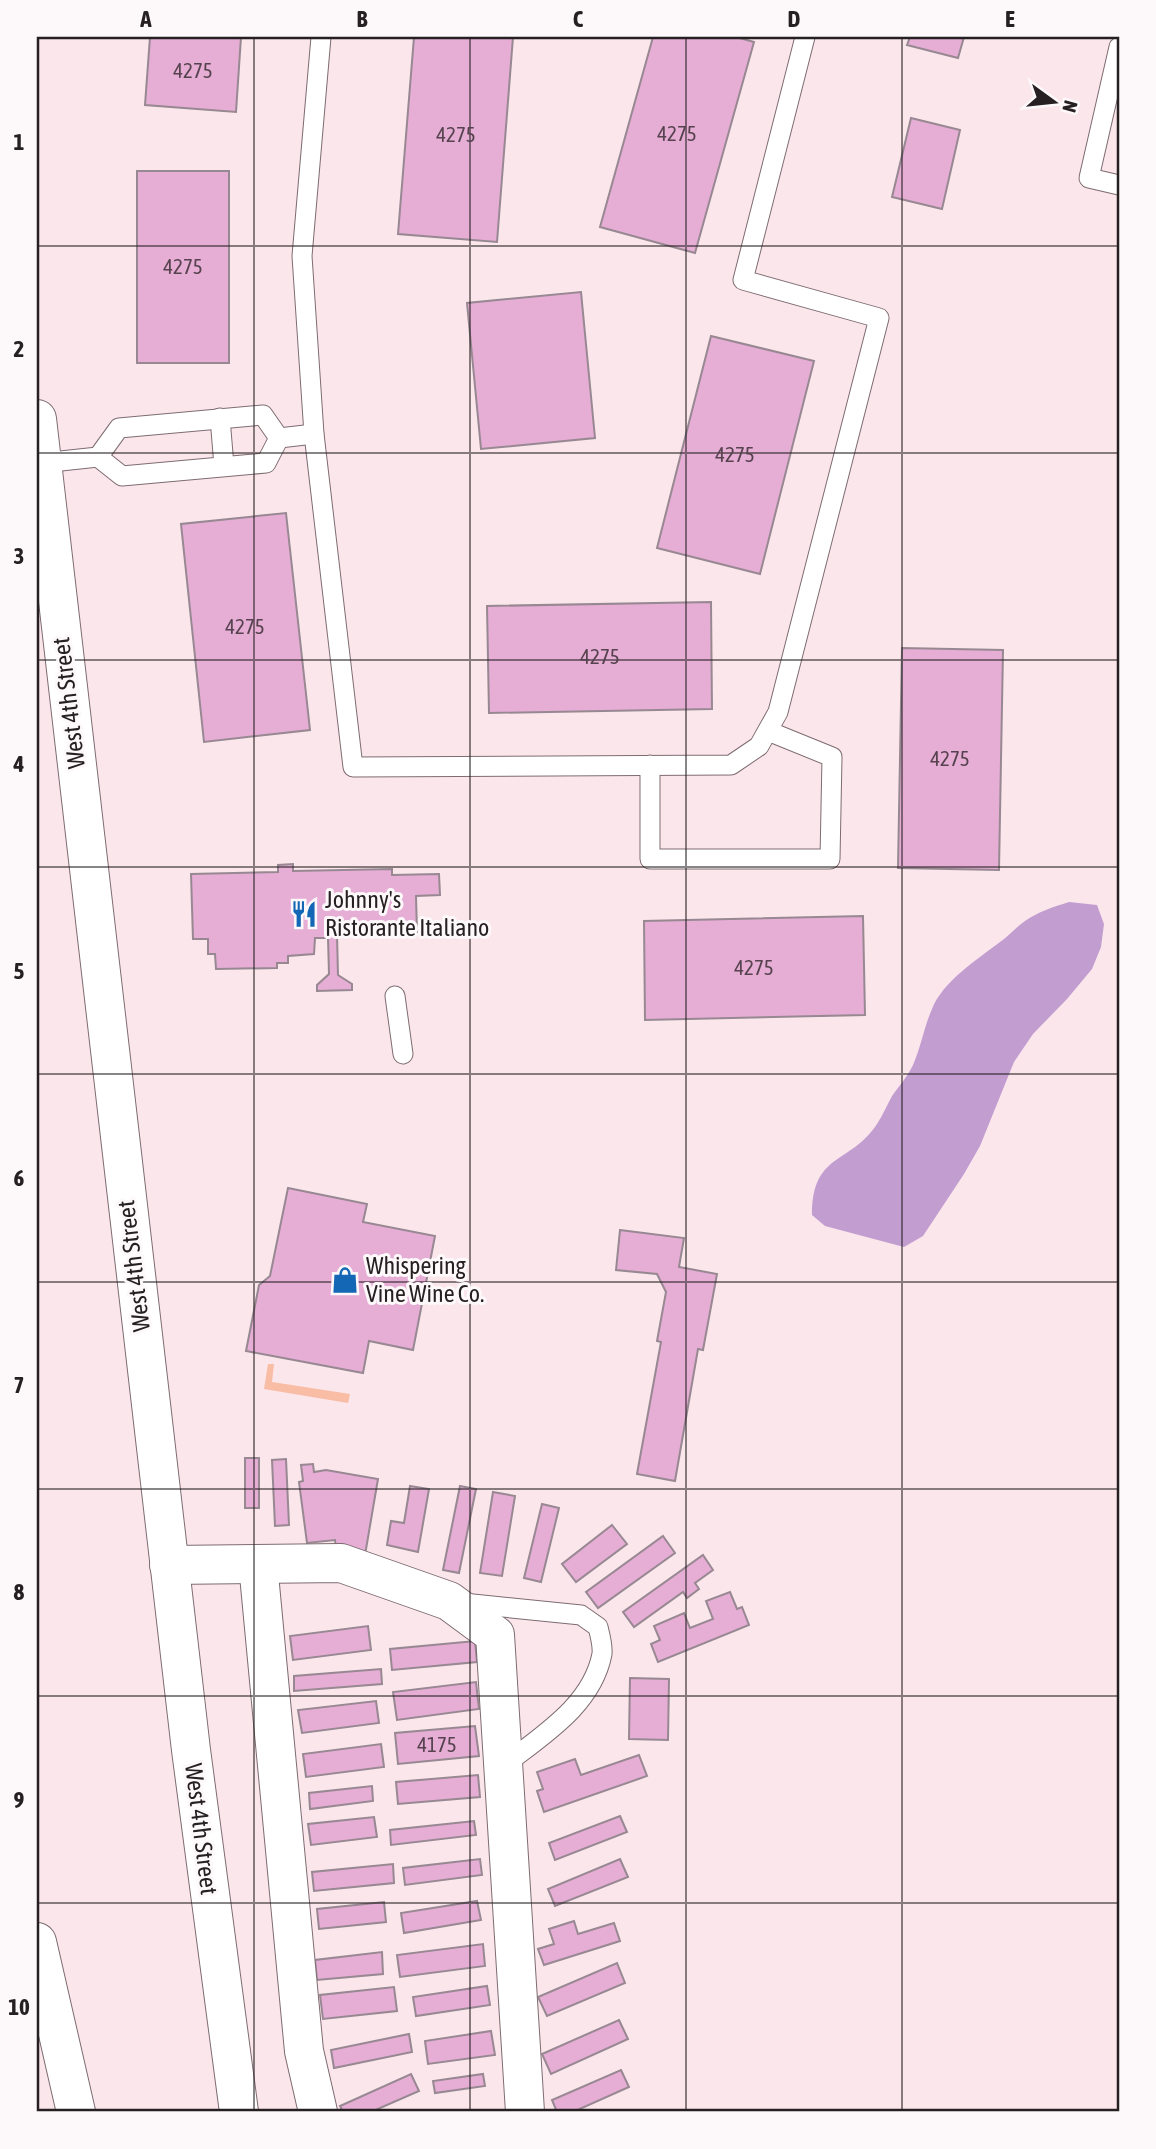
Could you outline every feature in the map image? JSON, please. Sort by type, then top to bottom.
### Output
[{"type":"main road","name":"West 4th Street","points":[[37,419],[169,1565],[239,2112]]},
{"type":"main road","points":[[169,1565],[341,1563],[449,1601],[495,1635],[525,2112]]},
{"type":"main road","points":[[258,1564],[303,2051],[317,2112]]},
{"type":"main road","points":[[37,1942],[76,2112]]},
{"type":"lane","points":[[321,37],[302,256],[314,435],[353,768],[731,765],[759,746],[778,712],[879,318],[743,280],[806,37]]},
{"type":"lane","points":[[1119,47],[1089,178],[1119,185]]},
{"type":"lane","points":[[98,457],[119,428],[263,415],[279,438]]},
{"type":"lane","points":[[220,418],[224,466]]},
{"type":"lane","points":[[279,438],[314,435]]},
{"type":"lane","points":[[42,463],[98,457],[122,476],[266,463],[279,438]]},
{"type":"lane","points":[[650,765],[650,859],[830,859],[832,757],[768,731]]},
{"type":"lane","points":[[395,996],[403,1054]]},
{"type":"lane","points":[[449,1601],[581,1615],[598,1627],[602,1653],[589,1690],[564,1718],[503,1766]]},
{"type":"shaded area","points":[[1069,902],[1097,905],[1104,924],[1101,947],[1092,969],[1033,1034],[1014,1062],[980,1146],[923,1236],[904,1247],[825,1226],[812,1215],[818,1180],[825,1169],[855,1147],[877,1124],[913,1065],[932,1009],[944,989],[962,971],[1025,921],[1040,912]]},
{"type":"shaded area","points":[[268,1364],[274,1364],[272,1382],[350,1394],[348,1403],[264,1389]]},
{"type":"building","points":[[150,37],[241,37],[236,112],[145,105]]},
{"type":"building","points":[[414,37],[513,37],[497,242],[398,234]]},
{"type":"building","points":[[653,37],[736,37],[754,42],[695,253],[600,227]]},
{"type":"building","points":[[910,37],[964,37],[958,58],[907,45]]},
{"type":"building","points":[[911,118],[960,130],[942,209],[892,197]]},
{"type":"building","points":[[137,171],[229,171],[229,363],[137,363]]},
{"type":"building","points":[[581,292],[595,438],[481,449],[467,303]]},
{"type":"building","points":[[711,336],[814,361],[760,574],[657,548]]},
{"type":"building","points":[[286,513],[310,730],[204,742],[181,524]]},
{"type":"building","points":[[711,602],[712,709],[489,713],[487,606]]},
{"type":"building","points":[[902,648],[1003,650],[999,870],[898,868]]},
{"type":"building","name":"Johnny's Ristorante Italiano","points":[[293,864],[293,871],[392,869],[392,875],[439,874],[440,895],[416,896],[417,932],[337,934],[338,975],[352,984],[352,990],[317,991],[317,985],[329,974],[328,938],[315,938],[314,954],[288,956],[288,963],[277,963],[277,968],[216,969],[215,954],[208,954],[208,939],[193,939],[191,874],[278,872],[278,865]]},
{"type":"building","points":[[863,916],[865,1015],[645,1020],[644,921]]},
{"type":"building","name":"Whispering Vine Wine Co.","points":[[288,1188],[367,1204],[363,1222],[435,1236],[413,1350],[369,1341],[363,1373],[246,1351],[259,1285],[270,1276]]},
{"type":"building","points":[[620,1230],[684,1238],[679,1267],[717,1274],[703,1350],[698,1349],[675,1481],[637,1474],[661,1342],[657,1341],[666,1292],[657,1274],[616,1270]]},
{"type":"building","points":[[245,1458],[259,1458],[259,1508],[245,1508]]},
{"type":"building","points":[[286,1459],[289,1525],[275,1526],[272,1460]]},
{"type":"building","points":[[313,1464],[314,1472],[326,1470],[378,1479],[365,1555],[336,1550],[335,1540],[307,1543],[299,1482],[303,1481],[301,1465]]},
{"type":"building","points":[[410,1486],[429,1489],[418,1552],[387,1545],[391,1521],[404,1523]]},
{"type":"building","points":[[460,1486],[476,1489],[459,1573],[443,1570]]},
{"type":"building","points":[[493,1492],[515,1496],[502,1576],[480,1573]]},
{"type":"building","points":[[542,1504],[559,1508],[541,1582],[524,1578]]},
{"type":"building","points":[[612,1525],[627,1544],[576,1582],[562,1564]]},
{"type":"building","points":[[663,1536],[675,1553],[598,1608],[586,1592]]},
{"type":"building","points":[[703,1555],[713,1570],[695,1583],[699,1589],[687,1598],[683,1592],[634,1627],[623,1612]]},
{"type":"building","points":[[730,1592],[737,1609],[742,1607],[749,1625],[658,1662],[651,1644],[660,1640],[654,1626],[684,1613],[690,1628],[713,1619],[706,1601]]},
{"type":"building","points":[[368,1626],[371,1650],[293,1660],[290,1636]]},
{"type":"building","points":[[475,1641],[477,1662],[392,1670],[390,1649]]},
{"type":"building","points":[[381,1669],[382,1684],[294,1691],[294,1676]]},
{"type":"building","points":[[630,1678],[669,1679],[668,1740],[629,1739]]},
{"type":"building","points":[[476,1682],[479,1709],[397,1720],[393,1692]]},
{"type":"building","points":[[376,1701],[379,1723],[302,1733],[298,1710]]},
{"type":"building","points":[[475,1726],[479,1756],[398,1764],[395,1733]]},
{"type":"building","points":[[381,1744],[384,1767],[306,1777],[303,1754]]},
{"type":"building","points":[[639,1755],[647,1776],[544,1812],[537,1791],[543,1789],[537,1772],[575,1759],[581,1775]]},
{"type":"building","points":[[478,1775],[480,1797],[398,1804],[396,1782]]},
{"type":"building","points":[[372,1786],[373,1801],[310,1809],[309,1793]]},
{"type":"building","points":[[620,1816],[627,1832],[555,1860],[549,1843]]},
{"type":"building","points":[[374,1817],[377,1837],[311,1845],[308,1824]]},
{"type":"building","points":[[474,1821],[476,1835],[391,1845],[390,1830]]},
{"type":"building","points":[[480,1859],[482,1875],[405,1885],[403,1868]]},
{"type":"building","points":[[620,1859],[628,1877],[555,1906],[548,1889]]},
{"type":"building","points":[[393,1864],[394,1883],[314,1891],[312,1872]]},
{"type":"building","points":[[477,1901],[481,1920],[404,1933],[401,1913]]},
{"type":"building","points":[[384,1902],[386,1922],[319,1929],[317,1909]]},
{"type":"building","points":[[574,1921],[578,1934],[614,1923],[620,1941],[544,1965],[538,1949],[554,1944],[549,1929]]},
{"type":"building","points":[[483,1944],[485,1966],[400,1977],[397,1955]]},
{"type":"building","points":[[382,1952],[383,1974],[317,1980],[315,1960]]},
{"type":"building","points":[[617,1963],[625,1983],[547,2016],[538,1997]]},
{"type":"building","points":[[487,1986],[490,2005],[416,2016],[413,1997]]},
{"type":"building","points":[[394,1987],[397,2011],[323,2019],[320,1995]]},
{"type":"building","points":[[619,2020],[628,2039],[551,2074],[542,2054]]},
{"type":"building","points":[[491,2031],[495,2055],[428,2064],[425,2041]]},
{"type":"building","points":[[409,2034],[412,2052],[334,2068],[331,2050]]},
{"type":"building","points":[[621,2070],[629,2087],[573,2112],[557,2112],[552,2100]]},
{"type":"building","points":[[411,2074],[419,2091],[371,2112],[343,2112],[340,2106]]},
{"type":"building","points":[[483,2074],[485,2086],[435,2093],[433,2081]]},
{"type":"place","name":"Johnny's Ristorante Italiano","points":[[304,914]]},
{"type":"place","name":"Whispering Vine Wine Co.","points":[[345,1280]]}]
